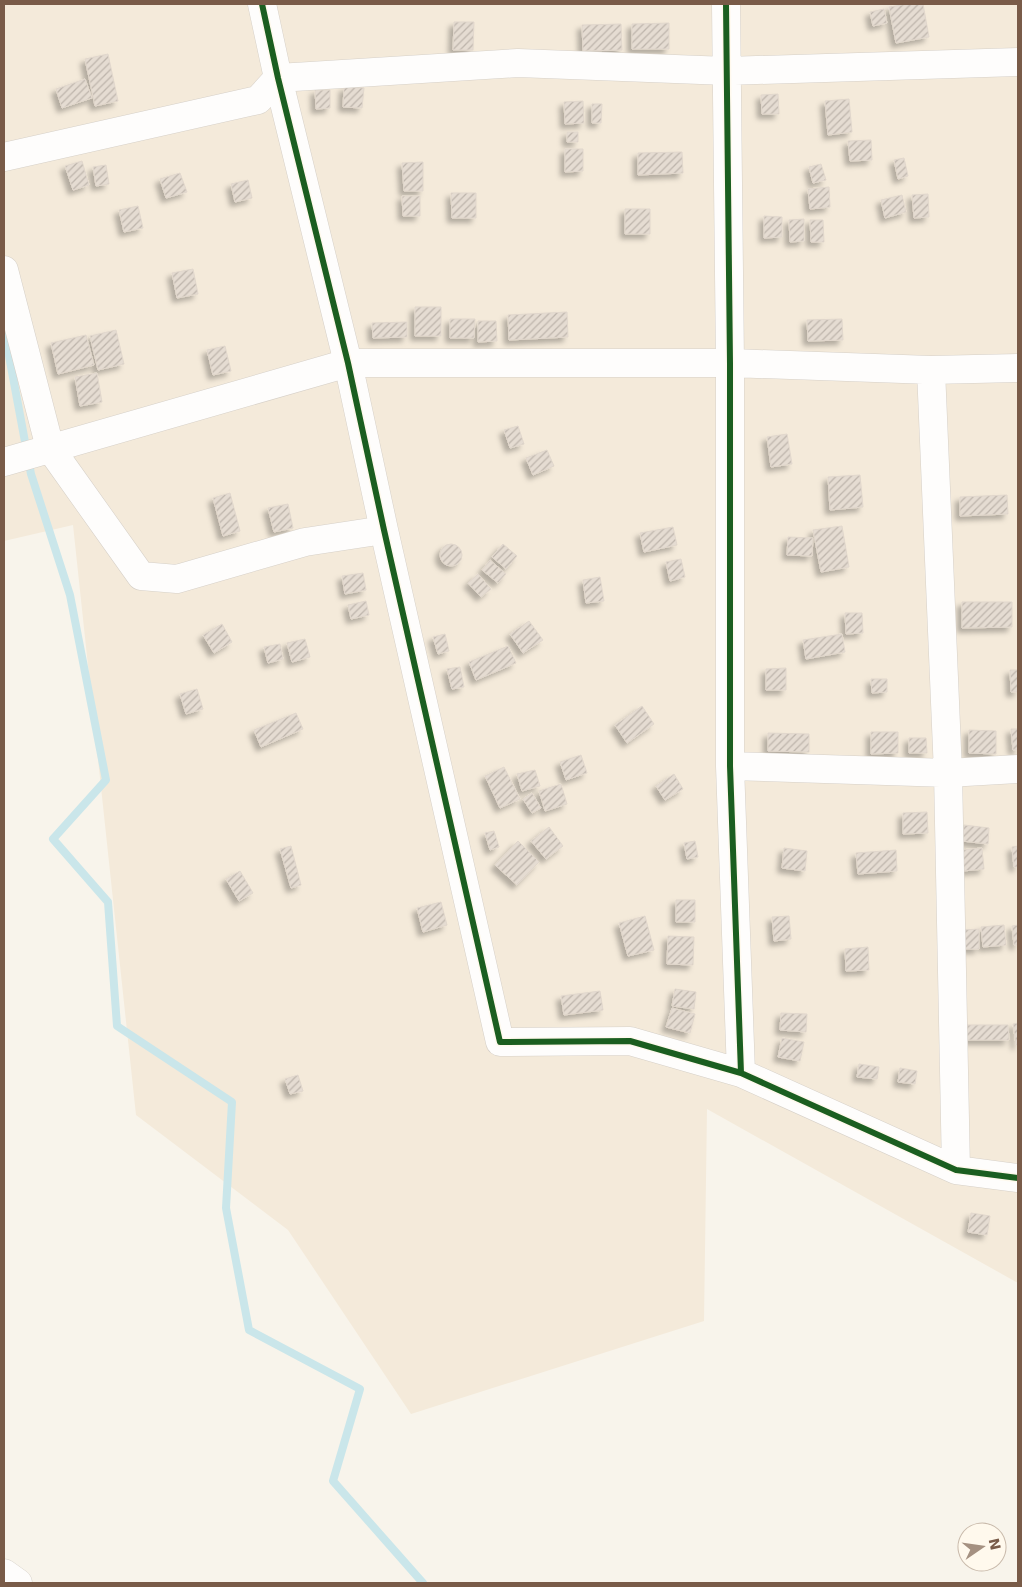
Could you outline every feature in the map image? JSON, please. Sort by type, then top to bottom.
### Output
[{"type":"street","points":[[262,4],[278,78],[348,364],[500,1042],[630,1042],[741,1073],[956,1170],[1018,1178]]},
{"type":"street","points":[[726,4],[730,363],[730,766],[741,1073]]},
{"type":"street","points":[[4,157],[258,100],[278,78],[518,63],[727,71],[1018,62]]},
{"type":"street","points":[[4,270],[50,448],[142,576],[176,579],[306,542],[384,530]]},
{"type":"street","points":[[4,462],[348,364],[730,363],[931,370],[1018,368]]},
{"type":"street","points":[[931,370],[948,773],[956,1170]]},
{"type":"street","points":[[730,766],[948,773],[1018,769]]},
{"type":"street","points":[[4,1573],[18,1583]]},
{"type":"shaded area","points":[[4,4],[1018,4],[1018,1283],[707,1109],[704,1321],[411,1414],[288,1230],[136,1115],[73,525],[4,541]]},
{"type":"building","points":[[923,4],[929,37],[896,43],[889,7]]},
{"type":"building","points":[[884,9],[887,23],[873,26],[870,12]]},
{"type":"building","points":[[454,22],[474,22],[473,50],[453,50]]},
{"type":"building","points":[[669,23],[669,49],[632,49],[632,24]]},
{"type":"building","points":[[621,24],[622,50],[583,51],[582,25]]},
{"type":"building","points":[[108,54],[118,101],[95,106],[85,59]]},
{"type":"building","points":[[85,79],[92,98],[62,108],[56,89]]},
{"type":"building","points":[[344,87],[364,88],[362,108],[343,107]]},
{"type":"building","points":[[315,90],[330,90],[330,108],[316,109]]},
{"type":"building","points":[[778,94],[779,114],[762,114],[761,95]]},
{"type":"building","points":[[849,99],[852,132],[828,135],[825,101]]},
{"type":"building","points":[[583,101],[584,123],[565,124],[564,102]]},
{"type":"building","points":[[592,104],[602,104],[601,123],[592,123]]},
{"type":"building","points":[[567,132],[578,132],[578,142],[567,142]]},
{"type":"building","points":[[871,140],[872,160],[850,161],[848,141]]},
{"type":"building","points":[[565,149],[583,149],[583,171],[565,172]]},
{"type":"building","points":[[682,152],[683,173],[638,175],[638,153]]},
{"type":"building","points":[[904,158],[908,176],[898,179],[894,160]]},
{"type":"building","points":[[82,161],[89,185],[73,190],[65,166]]},
{"type":"building","points":[[423,162],[423,191],[404,191],[402,163]]},
{"type":"building","points":[[821,164],[826,180],[813,183],[809,167]]},
{"type":"building","points":[[106,165],[109,184],[96,186],[93,167]]},
{"type":"building","points":[[180,173],[187,192],[166,198],[160,179]]},
{"type":"building","points":[[248,180],[252,198],[235,202],[231,184]]},
{"type":"building","points":[[829,187],[830,207],[810,209],[808,189]]},
{"type":"building","points":[[451,193],[476,193],[476,218],[452,218]]},
{"type":"building","points":[[928,194],[929,217],[914,218],[912,195]]},
{"type":"building","points":[[902,195],[906,212],[885,218],[881,200]]},
{"type":"building","points":[[402,196],[420,196],[420,216],[403,216]]},
{"type":"building","points":[[138,206],[143,228],[124,232],[119,210]]},
{"type":"building","points":[[625,209],[650,209],[650,234],[625,234]]},
{"type":"building","points":[[764,216],[782,217],[782,237],[764,238]]},
{"type":"building","points":[[804,219],[804,241],[790,242],[789,220]]},
{"type":"building","points":[[810,220],[823,220],[824,242],[811,242]]},
{"type":"building","points":[[193,269],[198,294],[177,298],[172,273]]},
{"type":"building","points":[[415,307],[441,307],[441,336],[415,336]]},
{"type":"building","points":[[567,312],[568,337],[509,340],[508,315]]},
{"type":"building","points":[[450,319],[475,319],[474,338],[450,338]]},
{"type":"building","points":[[842,319],[843,340],[808,341],[807,320]]},
{"type":"building","points":[[478,321],[496,321],[497,341],[478,342]]},
{"type":"building","points":[[407,322],[407,337],[373,338],[372,323]]},
{"type":"building","points":[[116,330],[124,364],[98,370],[90,336]]},
{"type":"building","points":[[86,335],[94,365],[58,374],[51,343]]},
{"type":"building","points":[[225,346],[231,371],[213,375],[207,350]]},
{"type":"building","points":[[97,373],[102,402],[80,406],[75,377]]},
{"type":"building","points":[[518,426],[524,444],[510,448],[504,430]]},
{"type":"building","points":[[787,434],[792,464],[771,467],[767,437]]},
{"type":"building","points":[[547,450],[554,466],[533,475],[526,458]]},
{"type":"building","points":[[860,475],[863,507],[830,510],[828,477]]},
{"type":"building","points":[[230,493],[240,531],[223,536],[213,498]]},
{"type":"building","points":[[1007,495],[1008,514],[960,516],[960,497]]},
{"type":"building","points":[[288,504],[293,528],[274,532],[268,508]]},
{"type":"building","points":[[842,526],[849,567],[821,572],[813,530]]},
{"type":"building","points":[[673,527],[677,545],[644,552],[640,533]]},
{"type":"building","points":[[788,537],[813,538],[812,556],[787,555]]},
{"type":"building","points":[[451,544],[459,547],[462,555],[459,563],[451,566],[443,563],[440,555],[443,547]]},
{"type":"building","points":[[503,544],[517,556],[506,569],[492,557]]},
{"type":"building","points":[[681,559],[685,577],[670,581],[666,562]]},
{"type":"building","points":[[490,560],[506,574],[498,583],[482,570]]},
{"type":"building","points":[[363,573],[366,590],[345,594],[342,576]]},
{"type":"building","points":[[478,574],[491,589],[481,597],[468,583]]},
{"type":"building","points":[[600,577],[604,601],[586,603],[583,580]]},
{"type":"building","points":[[366,601],[369,615],[351,619],[348,605]]},
{"type":"building","points":[[962,602],[1012,602],[1012,627],[962,628]]},
{"type":"building","points":[[845,613],[862,613],[863,633],[846,634]]},
{"type":"building","points":[[529,621],[543,640],[523,653],[510,634]]},
{"type":"building","points":[[222,624],[232,642],[214,653],[203,635]]},
{"type":"building","points":[[445,634],[449,651],[438,654],[433,637]]},
{"type":"building","points":[[842,634],[845,652],[806,659],[803,640]]},
{"type":"building","points":[[305,639],[310,657],[292,662],[287,643]]},
{"type":"building","points":[[280,644],[283,659],[268,663],[264,647]]},
{"type":"building","points":[[508,646],[516,663],[476,680],[469,662]]},
{"type":"building","points":[[460,667],[464,687],[452,689],[447,669]]},
{"type":"building","points":[[786,668],[786,690],[766,690],[766,669]]},
{"type":"building","points":[[1010,670],[1018,670],[1018,692],[1011,692]]},
{"type":"building","points":[[871,679],[887,679],[887,692],[872,693]]},
{"type":"building","points":[[197,689],[203,709],[186,714],[180,694]]},
{"type":"building","points":[[642,706],[654,724],[627,743],[615,725]]},
{"type":"building","points":[[296,713],[303,729],[261,747],[254,730]]},
{"type":"building","points":[[1011,729],[1018,729],[1018,750],[1013,750]]},
{"type":"building","points":[[969,730],[996,731],[996,754],[969,753]]},
{"type":"building","points":[[871,732],[898,732],[898,753],[871,754]]},
{"type":"building","points":[[768,733],[809,734],[809,752],[768,751]]},
{"type":"building","points":[[909,738],[926,738],[927,753],[909,753]]},
{"type":"building","points":[[581,755],[587,773],[566,780],[560,762]]},
{"type":"building","points":[[504,767],[520,799],[500,808],[485,776]]},
{"type":"building","points":[[535,770],[540,786],[522,791],[517,774]]},
{"type":"building","points":[[674,774],[683,789],[665,800],[656,786]]},
{"type":"building","points":[[561,784],[567,804],[545,811],[539,791]]},
{"type":"building","points":[[532,793],[541,808],[532,813],[523,799]]},
{"type":"building","points":[[927,812],[928,833],[903,834],[903,813]]},
{"type":"building","points":[[964,825],[989,828],[988,844],[962,841]]},
{"type":"building","points":[[549,827],[563,846],[546,859],[531,841]]},
{"type":"building","points":[[494,831],[499,847],[490,850],[485,833]]},
{"type":"building","points":[[518,841],[539,862],[517,885],[495,865]]},
{"type":"building","points":[[695,841],[698,857],[687,859],[684,843]]},
{"type":"building","points":[[291,846],[301,885],[291,888],[280,849]]},
{"type":"building","points":[[1018,846],[1018,867],[1014,867],[1012,847]]},
{"type":"building","points":[[784,848],[807,851],[805,871],[782,868]]},
{"type":"building","points":[[982,848],[984,869],[963,871],[961,850]]},
{"type":"building","points":[[896,850],[897,871],[858,874],[856,853]]},
{"type":"building","points":[[240,871],[253,893],[239,901],[226,879]]},
{"type":"building","points":[[676,900],[695,900],[695,922],[676,922]]},
{"type":"building","points":[[441,902],[447,925],[423,932],[417,908]]},
{"type":"building","points":[[645,916],[654,950],[628,956],[619,923]]},
{"type":"building","points":[[789,916],[791,939],[774,941],[772,917]]},
{"type":"building","points":[[1004,925],[1006,945],[983,947],[981,927]]},
{"type":"building","points":[[1018,925],[1018,945],[1014,945],[1012,926]]},
{"type":"building","points":[[979,929],[979,949],[962,949],[961,930]]},
{"type":"building","points":[[668,936],[694,937],[693,965],[667,964]]},
{"type":"building","points":[[868,947],[869,970],[846,971],[845,949]]},
{"type":"building","points":[[675,989],[696,992],[694,1009],[672,1006]]},
{"type":"building","points":[[600,991],[603,1010],[564,1015],[561,996]]},
{"type":"building","points":[[672,1008],[695,1014],[690,1033],[666,1027]]},
{"type":"building","points":[[781,1013],[807,1014],[806,1032],[780,1030]]},
{"type":"building","points":[[1018,1023],[1018,1045],[1016,1045],[1013,1024]]},
{"type":"building","points":[[967,1025],[1008,1025],[1009,1040],[966,1040]]},
{"type":"building","points":[[782,1038],[804,1042],[800,1061],[778,1057]]},
{"type":"building","points":[[859,1064],[879,1067],[877,1079],[857,1077]]},
{"type":"building","points":[[900,1068],[917,1071],[915,1084],[898,1082]]},
{"type":"building","points":[[298,1075],[303,1091],[290,1094],[285,1079]]},
{"type":"building","points":[[971,1213],[990,1216],[987,1235],[968,1232]]},
{"type":"waterway","points":[[4,329],[31,474],[70,595],[106,780],[53,839],[108,902],[117,1026],[232,1102],[226,1208],[249,1330],[360,1389],[333,1481],[423,1583]]},
{"type":"cycle path","points":[[262,4],[278,78],[348,363],[500,1042],[630,1041],[741,1073],[956,1170],[1018,1178]]},
{"type":"cycle path","points":[[726,4],[730,363],[730,766],[741,1073]]}]
